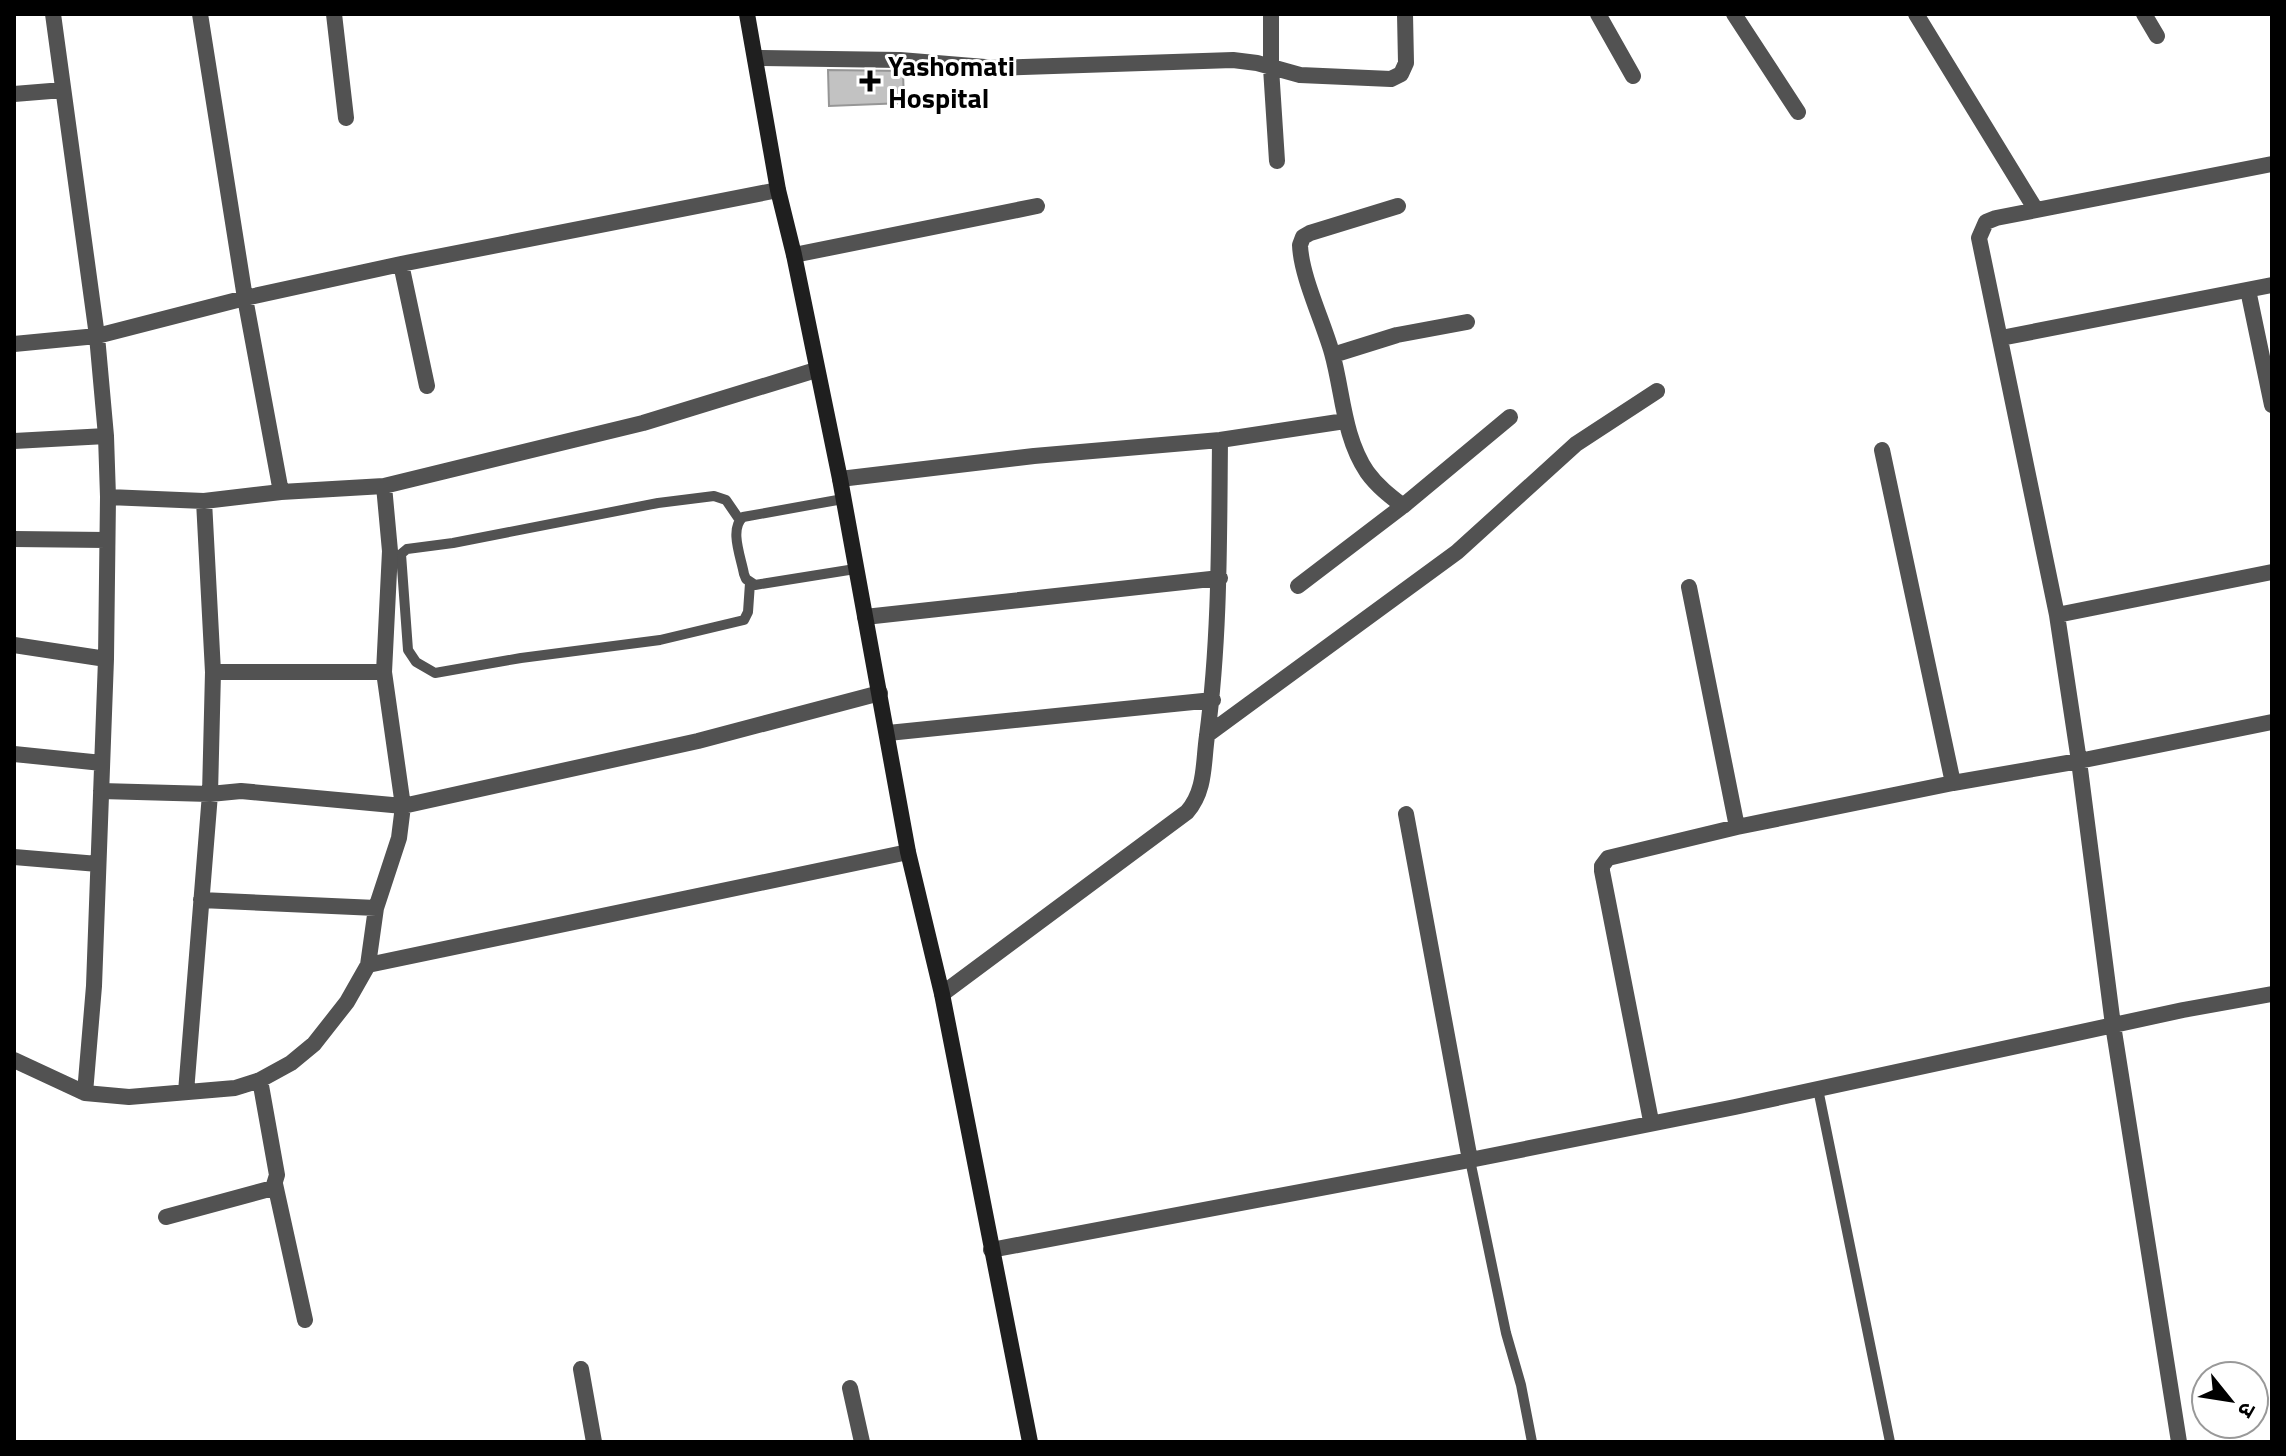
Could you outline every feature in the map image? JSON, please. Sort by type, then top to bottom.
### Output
[{"type":"main road","points":[[747,14],[778,190],[840,479],[908,852],[942,994],[1030,1442]]},
{"type":"street","points":[[53,14],[97,336],[108,497],[106,659],[94,986],[85,1093]]},
{"type":"street","points":[[200,14],[245,298],[281,492]]},
{"type":"street","points":[[334,14],[346,118]]},
{"type":"street","points":[[1271,14],[1277,161]]},
{"type":"street","points":[[755,58],[900,60],[997,68],[1233,60],[1300,75],[1397,77],[1406,63],[1405,14]]},
{"type":"street","points":[[1598,14],[1633,76]]},
{"type":"street","points":[[1734,14],[1798,112]]},
{"type":"street","points":[[1916,14],[2036,210]]},
{"type":"street","points":[[2144,14],[2157,36]]},
{"type":"street","points":[[14,94],[63,90]]},
{"type":"street","points":[[2179,1442],[2113,1025],[2057,615],[1979,238],[1986,222],[1996,218],[2272,164]]},
{"type":"street","points":[[14,344],[97,336],[245,298],[401,264],[778,190]]},
{"type":"street","points":[[794,255],[1037,206]]},
{"type":"street","points":[[1398,206],[1310,233],[1301,240],[1300,252],[1333,355],[1345,421],[1367,471],[1403,506]]},
{"type":"street","points":[[401,264],[427,386]]},
{"type":"street","points":[[2001,338],[2272,285]]},
{"type":"street","points":[[2248,290],[2272,405]]},
{"type":"street","points":[[1333,355],[1397,335],[1467,322]]},
{"type":"street","points":[[108,497],[204,501],[281,492],[384,486],[643,423],[816,370]]},
{"type":"street","points":[[1207,735],[1457,552],[1576,444],[1657,391]]},
{"type":"street","points":[[1298,586],[1403,506],[1510,417]]},
{"type":"street","points":[[840,479],[1034,456],[1220,440],[1345,421]]},
{"type":"street","points":[[14,441],[106,436]]},
{"type":"street","points":[[942,994],[1187,812],[1201,792],[1213,700],[1220,578],[1220,440]]},
{"type":"street","points":[[1882,450],[1953,783]]},
{"type":"street","points":[[14,1060],[85,1093],[129,1097],[235,1088],[260,1080],[291,1063],[314,1044],[347,1002],[368,965],[376,908],[399,838],[403,806],[384,672],[390,551],[384,486]]},
{"type":"street","points":[[186,1092],[210,794],[213,672],[204,501]]},
{"type":"street","points":[[14,539],[106,540]]},
{"type":"street","points":[[2057,615],[2272,572]]},
{"type":"street","points":[[865,617],[1220,578]]},
{"type":"street","points":[[1689,587],[1737,827]]},
{"type":"street","points":[[14,645],[106,659]]},
{"type":"street","points":[[213,672],[384,672]]},
{"type":"street","points":[[101,791],[210,794],[241,791],[403,806],[698,741],[880,693]]},
{"type":"street","points":[[888,733],[1213,700]]},
{"type":"street","points":[[1651,1121],[1602,866],[1605,861],[1614,856],[1737,827],[2272,722]]},
{"type":"street","points":[[14,754],[102,763]]},
{"type":"street","points":[[1406,814],[1470,1160]]},
{"type":"street","points":[[368,965],[908,852]]},
{"type":"street","points":[[14,857],[98,864]]},
{"type":"street","points":[[201,900],[376,908]]},
{"type":"street","points":[[991,1250],[1470,1160],[2272,994]]},
{"type":"street","points":[[260,1080],[277,1175],[275,1184],[305,1320]]},
{"type":"street","points":[[166,1217],[273,1188],[275,1184]]},
{"type":"street","points":[[581,1369],[594,1442]]},
{"type":"street","points":[[850,1388],[862,1442]]},
{"type":"lane","points":[[714,496],[726,500],[739,519],[736,529],[744,574],[750,583],[748,612],[744,620],[660,640],[435,673],[416,662],[408,650],[401,554],[407,549],[658,503],[714,496]]},
{"type":"lane","points":[[739,519],[843,499]]},
{"type":"lane","points":[[750,583],[767,585],[855,569]]},
{"type":"lane","points":[[1818,1089],[1890,1442]]},
{"type":"lane","points":[[1470,1160],[1532,1442]]},
{"type":"building","points":[[828,70],[903,71],[904,103],[829,106]]},
{"type":"place","name":"Yashomati Hospital","points":[[870,81]]}]
